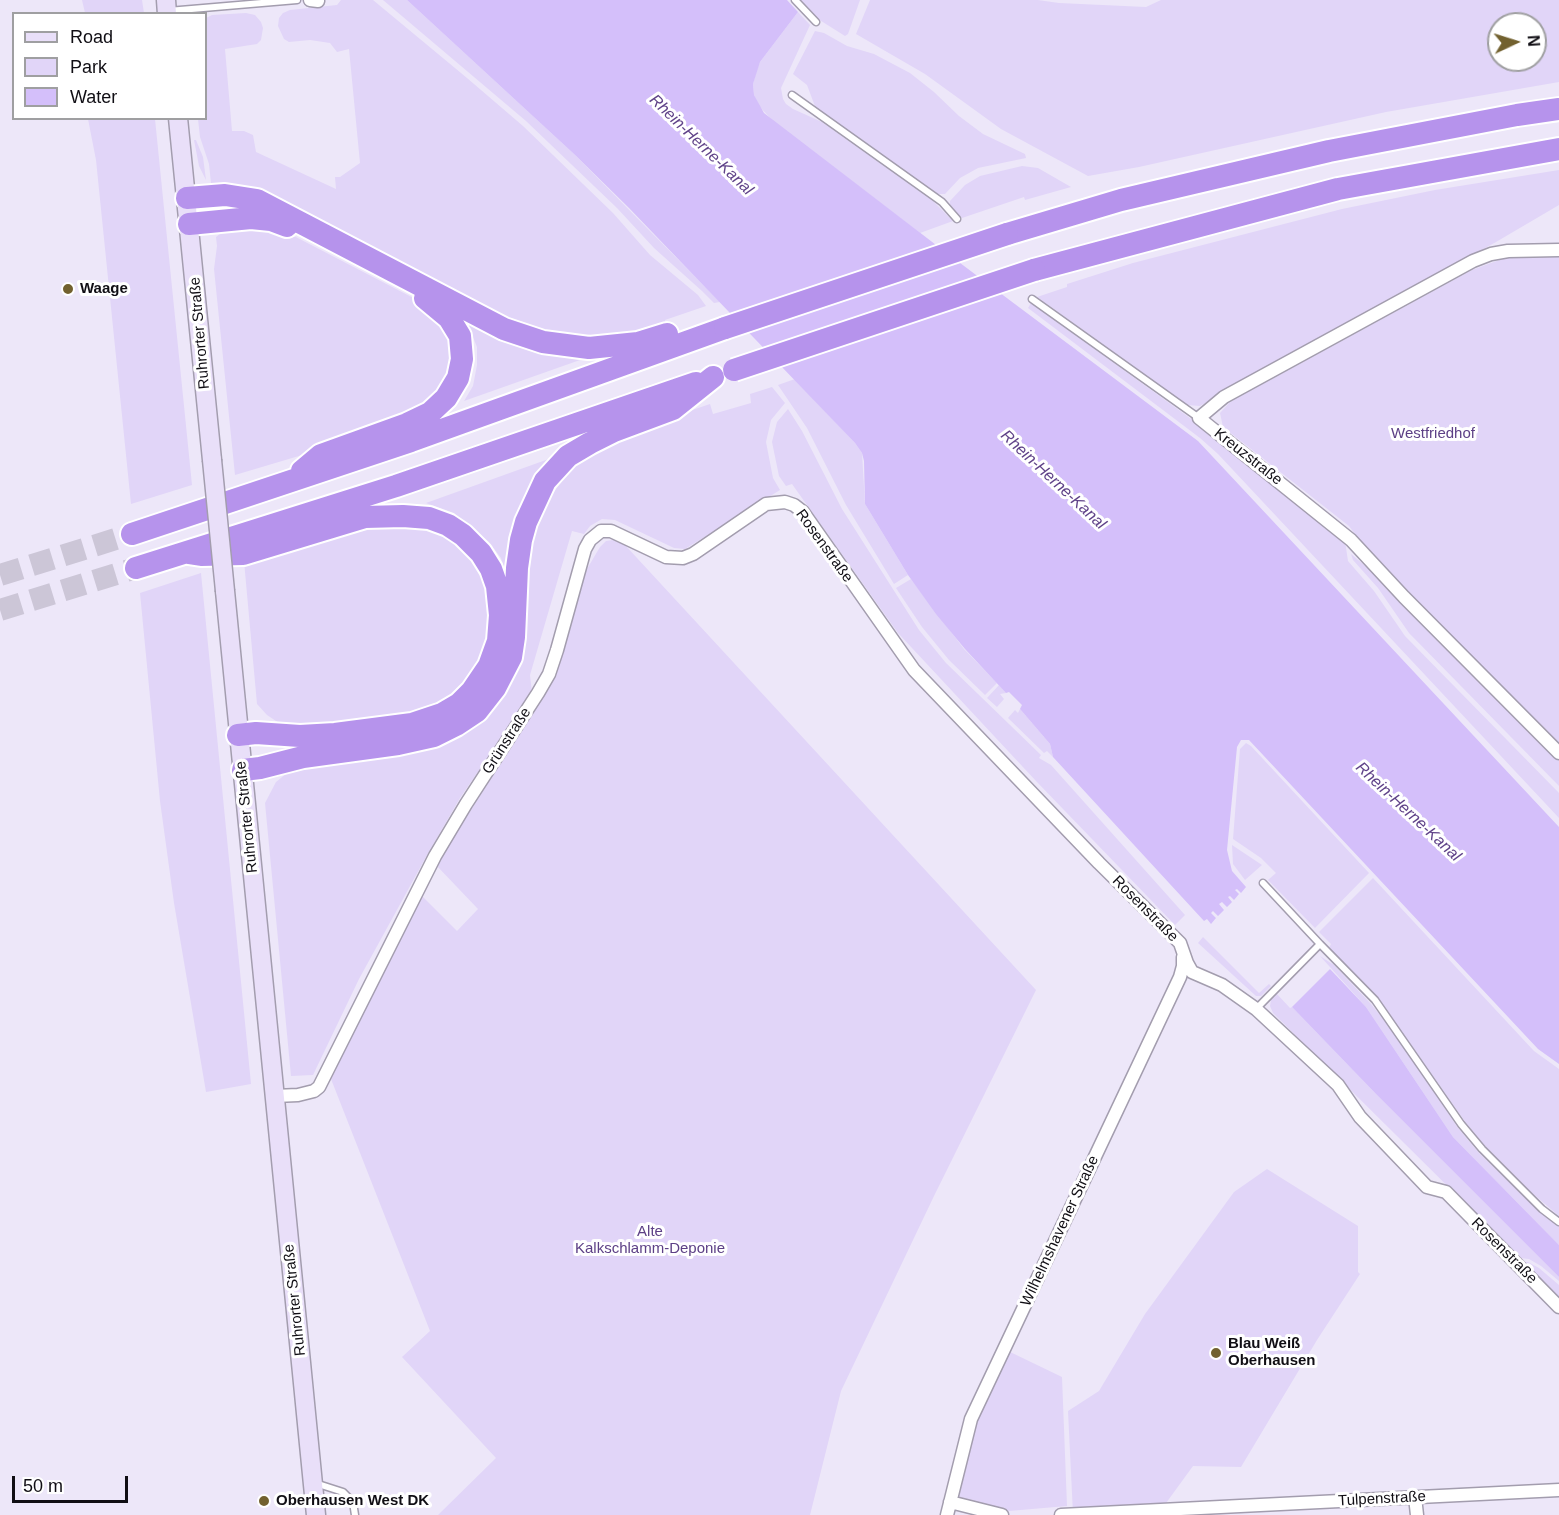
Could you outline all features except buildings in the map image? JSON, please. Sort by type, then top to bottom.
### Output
[{"type":"highway","points":[[132,534],[175,522],[411,441],[725,328],[1007,234],[1121,200],[1329,151],[1517,115],[1559,110]]},
{"type":"highway","points":[[136,568],[396,486],[1034,270],[1338,189],[1559,149]]},
{"type":"highway","points":[[186,198],[225,195],[257,200],[504,329],[543,342],[589,348],[638,343],[673,332],[725,328]]},
{"type":"highway","points":[[189,225],[251,218],[271,220],[292,228],[429,300],[449,318],[460,336],[462,359],[458,378],[446,398],[430,413],[407,424],[321,455],[289,482]]},
{"type":"highway","points":[[243,770],[303,757],[398,744],[434,736],[477,711],[495,688],[511,657],[520,540],[544,481],[568,456],[590,442],[614,430],[673,409],[724,374]]},
{"type":"highway","points":[[188,553],[243,554],[365,517],[429,518],[448,525],[463,535],[482,553],[497,586],[500,615],[498,641],[489,666],[472,691],[459,704],[442,714],[412,724],[335,734],[300,736],[256,733],[238,735]]},
{"type":"main road","name":"Ruhrorter Straße","points":[[178,120],[316,1515]]},
{"type":"street","name":"Kreuzstraße","points":[[1559,250],[1508,251],[1473,261],[1224,397],[1199,418],[1352,540],[1404,597],[1559,753]]},
{"type":"street","name":"Rosenstraße","points":[[785,502],[803,512],[914,670],[1099,863],[1180,943],[1192,972],[1222,985],[1256,1010],[1338,1085],[1360,1117],[1427,1187],[1446,1192],[1559,1307]]},
{"type":"street","name":"Grünstraße","points":[[275,1096],[298,1095],[314,1091],[319,1087],[435,856],[549,674],[556,657],[585,549],[590,540],[601,531],[611,531],[666,557],[683,558],[693,554],[766,504],[785,502]]},
{"type":"street","name":"Wilhelmshavener Straße","points":[[947,1515],[971,1419],[1180,976],[1183,966],[1182,952]]},
{"type":"street","name":"Tulpenstraße","points":[[1061,1515],[1559,1490]]},
{"type":"street","points":[[1416,1497],[1417,1515]]},
{"type":"street","points":[[950,1502],[1002,1515]]},
{"type":"lane","points":[[167,8],[297,0]]},
{"type":"lane","points":[[795,0],[816,22]]},
{"type":"lane","points":[[792,95],[942,202],[957,219]]},
{"type":"lane","points":[[1032,299],[1199,418]]},
{"type":"lane","points":[[1263,883],[1375,1000],[1461,1124],[1482,1149],[1534,1201],[1559,1222]]},
{"type":"lane","points":[[1256,1010],[1320,944]]},
{"type":"lane","points":[[313,1483],[343,1492],[353,1502],[355,1515]]},
{"type":"green space","points":[[82,0],[142,0],[144,12],[85,12]]},
{"type":"green space","points":[[341,0],[373,0],[523,126],[613,213],[650,255],[698,295],[706,306],[665,320],[666,327],[591,341],[546,334],[512,323],[239,187],[211,183],[209,164],[200,137],[198,120],[207,120],[207,18],[212,15],[246,13],[255,15],[263,28],[261,40],[257,44],[225,49],[232,131],[244,131],[253,135],[256,152],[336,189],[335,177],[340,177],[360,163],[349,49],[337,52],[330,43],[310,40],[289,42],[284,39],[278,26],[279,18],[290,10],[337,5]]},
{"type":"green space","points":[[383,0],[407,0],[574,154],[720,302],[714,303],[654,248],[617,208],[526,121]]},
{"type":"green space","points":[[801,0],[860,0],[848,34],[845,36],[818,19]]},
{"type":"green space","points":[[870,0],[1038,0],[1146,7],[1161,0],[1559,0],[1559,82],[1386,112],[1139,167],[1088,176],[1001,129],[925,74],[856,34]]},
{"type":"green space","points":[[798,12],[810,25],[781,88],[786,104],[822,122],[933,201],[953,221],[920,233],[774,122],[758,105],[753,84],[760,62]]},
{"type":"green space","points":[[815,31],[824,33],[847,46],[874,54],[910,73],[983,134],[1025,154],[1026,158],[978,168],[960,178],[945,194],[938,194],[816,109],[807,85],[793,74]]},
{"type":"green space","points":[[88,120],[155,120],[192,485],[131,504],[96,160]]},
{"type":"green space","points":[[194,140],[203,157],[206,180],[199,166]]},
{"type":"green space","points":[[1022,166],[1038,168],[1071,187],[1025,200],[1024,197],[962,218],[950,205],[950,201],[965,185],[980,176]]},
{"type":"green space","points":[[1559,170],[1559,205],[1200,406],[1187,405],[1037,297],[1067,287],[1067,284],[1133,263],[1342,209],[1435,190]]},
{"type":"green space","points":[[271,228],[290,234],[425,304],[453,339],[452,376],[426,407],[319,450],[235,475],[214,269],[216,237],[225,230]]},
{"type":"green space","name":"Westfriedhof","points":[[1510,256],[1559,256],[1559,748],[1373,558],[1349,526],[1223,427],[1220,413],[1230,402],[1472,270]]},
{"type":"green space","points":[[1031,303],[1212,434],[1345,541],[1348,561],[1374,591],[1405,636],[1559,793],[1559,818],[1218,454],[1028,308]]},
{"type":"green space","points":[[465,318],[541,352],[580,360],[464,401],[473,386],[477,365],[477,347]]},
{"type":"green space","points":[[795,379],[862,453],[865,504],[908,575],[894,584],[846,505],[807,428],[778,385]]},
{"type":"green space","points":[[772,387],[785,403],[771,420],[766,442],[773,478],[780,490],[685,549],[674,548],[615,520],[602,519],[590,526],[584,534],[572,531],[530,675],[532,693],[460,798],[426,857],[359,979],[313,1075],[291,1076],[265,803],[276,782],[287,773],[307,765],[437,744],[527,570],[532,537],[543,507],[573,466],[591,450],[648,425],[710,404],[713,414],[751,403],[750,394]]},
{"type":"green space","points":[[788,409],[802,431],[842,509],[919,630],[946,663],[1041,755],[1039,758],[1051,765],[1185,915],[1175,925],[898,633],[792,484],[786,486],[779,476],[772,442],[777,422]]},
{"type":"green space","points":[[557,456],[507,576],[501,558],[489,542],[454,513],[426,503]]},
{"type":"green space","points":[[401,525],[432,529],[457,541],[478,564],[488,588],[489,638],[481,662],[467,684],[439,705],[410,716],[291,727],[279,723],[257,704],[244,561],[363,526]]},
{"type":"green space","name":"Alte Kalkschlamm-Deponie","points":[[613,540],[625,545],[1036,990],[841,1391],[810,1515],[438,1515],[496,1458],[402,1357],[430,1331],[331,1079],[420,894],[457,931],[478,909],[436,865],[551,684],[584,574],[600,547],[606,541]]},
{"type":"green space","points":[[1351,554],[1376,575],[1559,760],[1559,786],[1409,633],[1378,588],[1353,560]]},
{"type":"green space","points":[[201,573],[251,1084],[206,1092],[174,903],[160,801],[140,593]]},
{"type":"green space","points":[[911,579],[964,649],[997,683],[985,695],[949,660],[922,627],[896,588]]},
{"type":"green space","points":[[999,685],[1006,693],[1000,694],[1004,699],[997,707],[987,698]]},
{"type":"green space","points":[[1020,709],[1050,744],[1053,757],[1047,751],[1044,753],[1008,718],[1015,710],[1018,713]]},
{"type":"green space","points":[[1246,743],[1369,873],[1315,928],[1268,880],[1276,873],[1261,858],[1233,839],[1240,749]]},
{"type":"green space","points":[[1232,845],[1262,865],[1245,880],[1233,864]]},
{"type":"green space","points":[[1373,878],[1534,1051],[1559,1069],[1559,1216],[1517,1180],[1485,1146],[1466,1123],[1378,998],[1329,948],[1331,944],[1319,932]]},
{"type":"green space","points":[[1203,937],[1259,993],[1269,984],[1271,986],[1261,996],[1256,996],[1198,943]]},
{"type":"green space","points":[[1320,956],[1334,965],[1371,1004],[1396,1035],[1458,1128],[1479,1153],[1539,1211],[1559,1226],[1559,1245],[1453,1137],[1366,1007]]},
{"type":"green space","points":[[1277,994],[1559,1277],[1559,1281],[1541,1266],[1529,1259],[1520,1258],[1273,1013],[1270,1006],[1271,1000]]},
{"type":"green space","name":"Blau Weiß Oberhausen","points":[[1267,1169],[1358,1226],[1358,1272],[1360,1274],[1317,1340],[1241,1467],[1193,1466],[1161,1510],[1073,1514],[1068,1411],[1099,1391],[1145,1314],[1234,1192]]},
{"type":"green space","points":[[1524,1262],[1539,1268],[1559,1285],[1559,1298]]},
{"type":"green space","points":[[1006,1350],[1062,1377],[1067,1506],[1009,1511],[955,1498],[968,1439]]},
{"type":"water","name":"Rhein-Herne-Kanal","points":[[407,0],[787,0],[798,12],[760,62],[753,84],[754,95],[764,113],[1198,441],[1559,827],[1559,1064],[1538,1049],[1249,740],[1241,740],[1237,747],[1227,850],[1232,871],[1246,887],[1241,893],[1235,890],[1239,894],[1234,900],[1228,897],[1232,902],[1227,907],[1222,902],[1219,904],[1224,910],[1218,916],[1213,911],[1211,913],[1216,918],[1211,924],[1207,919],[1204,921],[1053,757],[1050,744],[1020,709],[1022,705],[1009,692],[1006,693],[936,614],[908,575],[865,504],[864,461],[855,443],[629,208],[574,154]]},
{"type":"water","points":[[1330,969],[1366,1007],[1453,1137],[1559,1245],[1559,1277],[1292,1007]]},
{"type":"tunnel","points":[[0,575],[132,534]]},
{"type":"tunnel","points":[[0,610],[136,568]]},
{"type":"place","name":"Waage","points":[[68,289]]},
{"type":"place","name":"Blau Weiß Oberhausen","points":[[1216,1353]]},
{"type":"place","name":"Oberhausen West DK","points":[[264,1501]]}]
